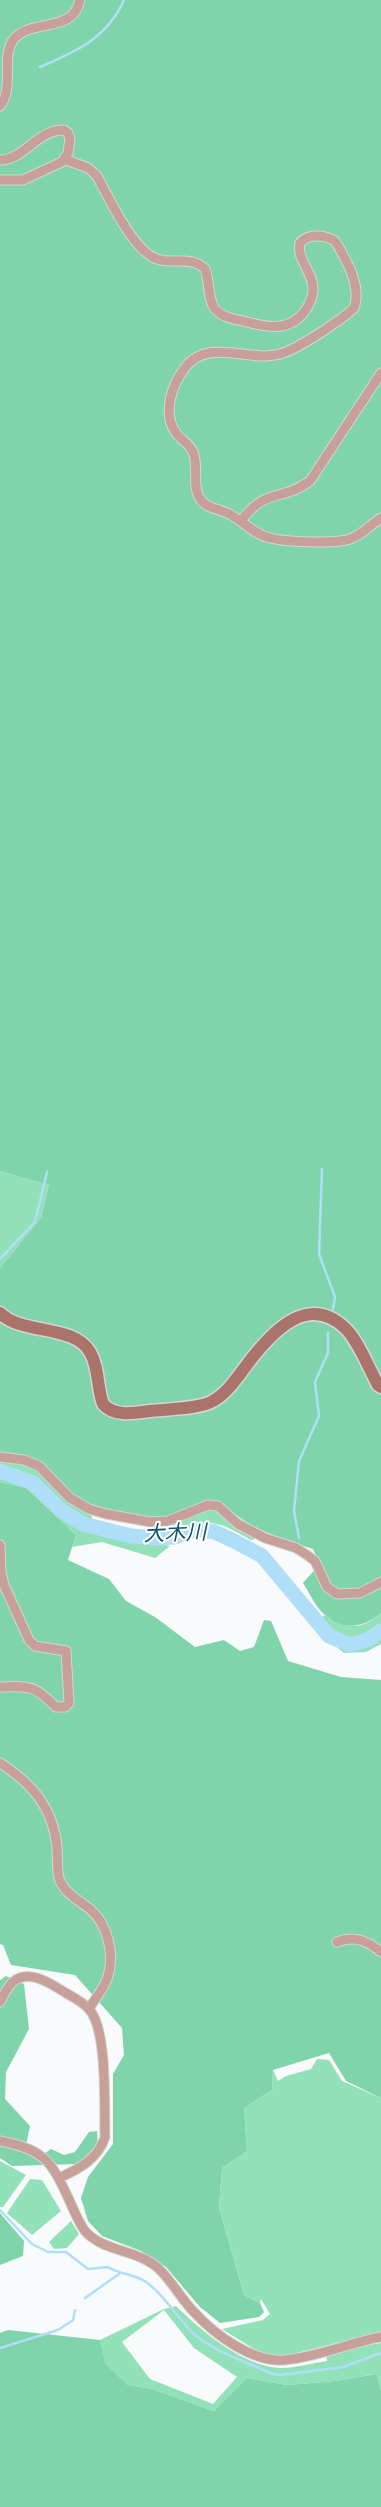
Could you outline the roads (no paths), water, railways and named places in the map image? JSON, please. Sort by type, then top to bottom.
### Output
[{"type":"main road","points":[[0,1313],[13,1322],[55,1333],[86,1346],[93,1359],[103,1404],[113,1412],[142,1412],[213,1402],[232,1383],[266,1340],[292,1318],[307,1315],[328,1317],[346,1329],[381,1387]]},
{"type":"street","points":[[0,106],[5,97],[7,54],[13,40],[28,30],[53,25],[70,18],[76,11],[80,0]]},
{"type":"street","points":[[0,160],[12,157],[48,132],[64,130],[68,133],[70,139],[64,159],[31,178],[0,180]]},
{"type":"street","points":[[64,159],[88,168],[97,176],[136,242],[147,252],[157,259],[192,261],[205,269],[212,303],[221,314],[230,318],[265,327],[279,328],[300,318],[309,304],[313,290],[311,278],[300,254],[300,243],[309,237],[330,238],[341,250],[356,289],[356,301],[348,313],[282,353],[260,357],[211,352],[199,356],[183,370],[171,394],[170,422],[174,430],[188,444],[194,454],[199,498],[207,505],[229,513],[257,533],[270,538],[332,542],[349,540],[381,518]]},
{"type":"street","points":[[241,521],[258,502],[274,495],[298,490],[310,481],[381,373]]},
{"type":"street","points":[[0,1457],[24,1460],[38,1466],[70,1498],[89,1509],[106,1514],[150,1522],[168,1520],[208,1505],[218,1506],[238,1524],[265,1538],[296,1548],[307,1555],[315,1561],[327,1587],[337,1594],[360,1593],[381,1582]]},
{"type":"street","points":[[0,1545],[1,1572],[4,1585],[29,1640],[35,1646],[66,1651],[69,1703],[65,1707],[56,1707],[44,1693],[26,1686],[0,1688]]},
{"type":"street","points":[[0,1763],[21,1777],[43,1800],[51,1816],[55,1834],[61,1883],[75,1898],[100,1919],[106,1930],[109,1958],[108,1976],[89,2009]]},
{"type":"street","points":[[338,1942],[346,1938],[361,1940],[381,1952]]},
{"type":"street","points":[[0,2002],[8,1985],[15,1979],[30,1977],[50,1983],[89,2009],[98,2024],[101,2036],[105,2137],[102,2148],[81,2168],[59,2178]]},
{"type":"street","points":[[0,2141],[23,2146],[40,2153],[59,2178],[76,2216],[95,2241],[147,2260],[166,2277],[195,2314],[234,2344],[253,2354],[262,2358],[285,2360],[381,2337]]},
{"type":"waterway","points":[[40,67],[90,42],[109,24],[124,0]]},
{"type":"waterway","points":[[322,1169],[319,1254],[335,1297],[333,1309]]},
{"type":"waterway","points":[[0,1259],[35,1222],[47,1172]]},
{"type":"waterway","points":[[299,1538],[294,1511],[299,1461],[319,1416],[315,1382],[328,1353],[328,1333]]},
{"type":"waterway","name":"大木川","points":[[0,1471],[33,1483],[62,1511],[83,1524],[131,1536],[158,1538],[175,1537],[196,1529],[215,1532],[262,1556],[329,1636],[351,1645],[369,1639],[381,1631]]},
{"type":"waterway","points":[[0,2210],[32,2244],[48,2252],[66,2252],[88,2269],[108,2267],[146,2282],[201,2340],[272,2374],[280,2375],[343,2367],[381,2353]]},
{"type":"waterway","points":[[85,2298],[119,2274]]},
{"type":"waterway","points":[[0,2348],[58,2330],[73,2320],[75,2310]]}]
